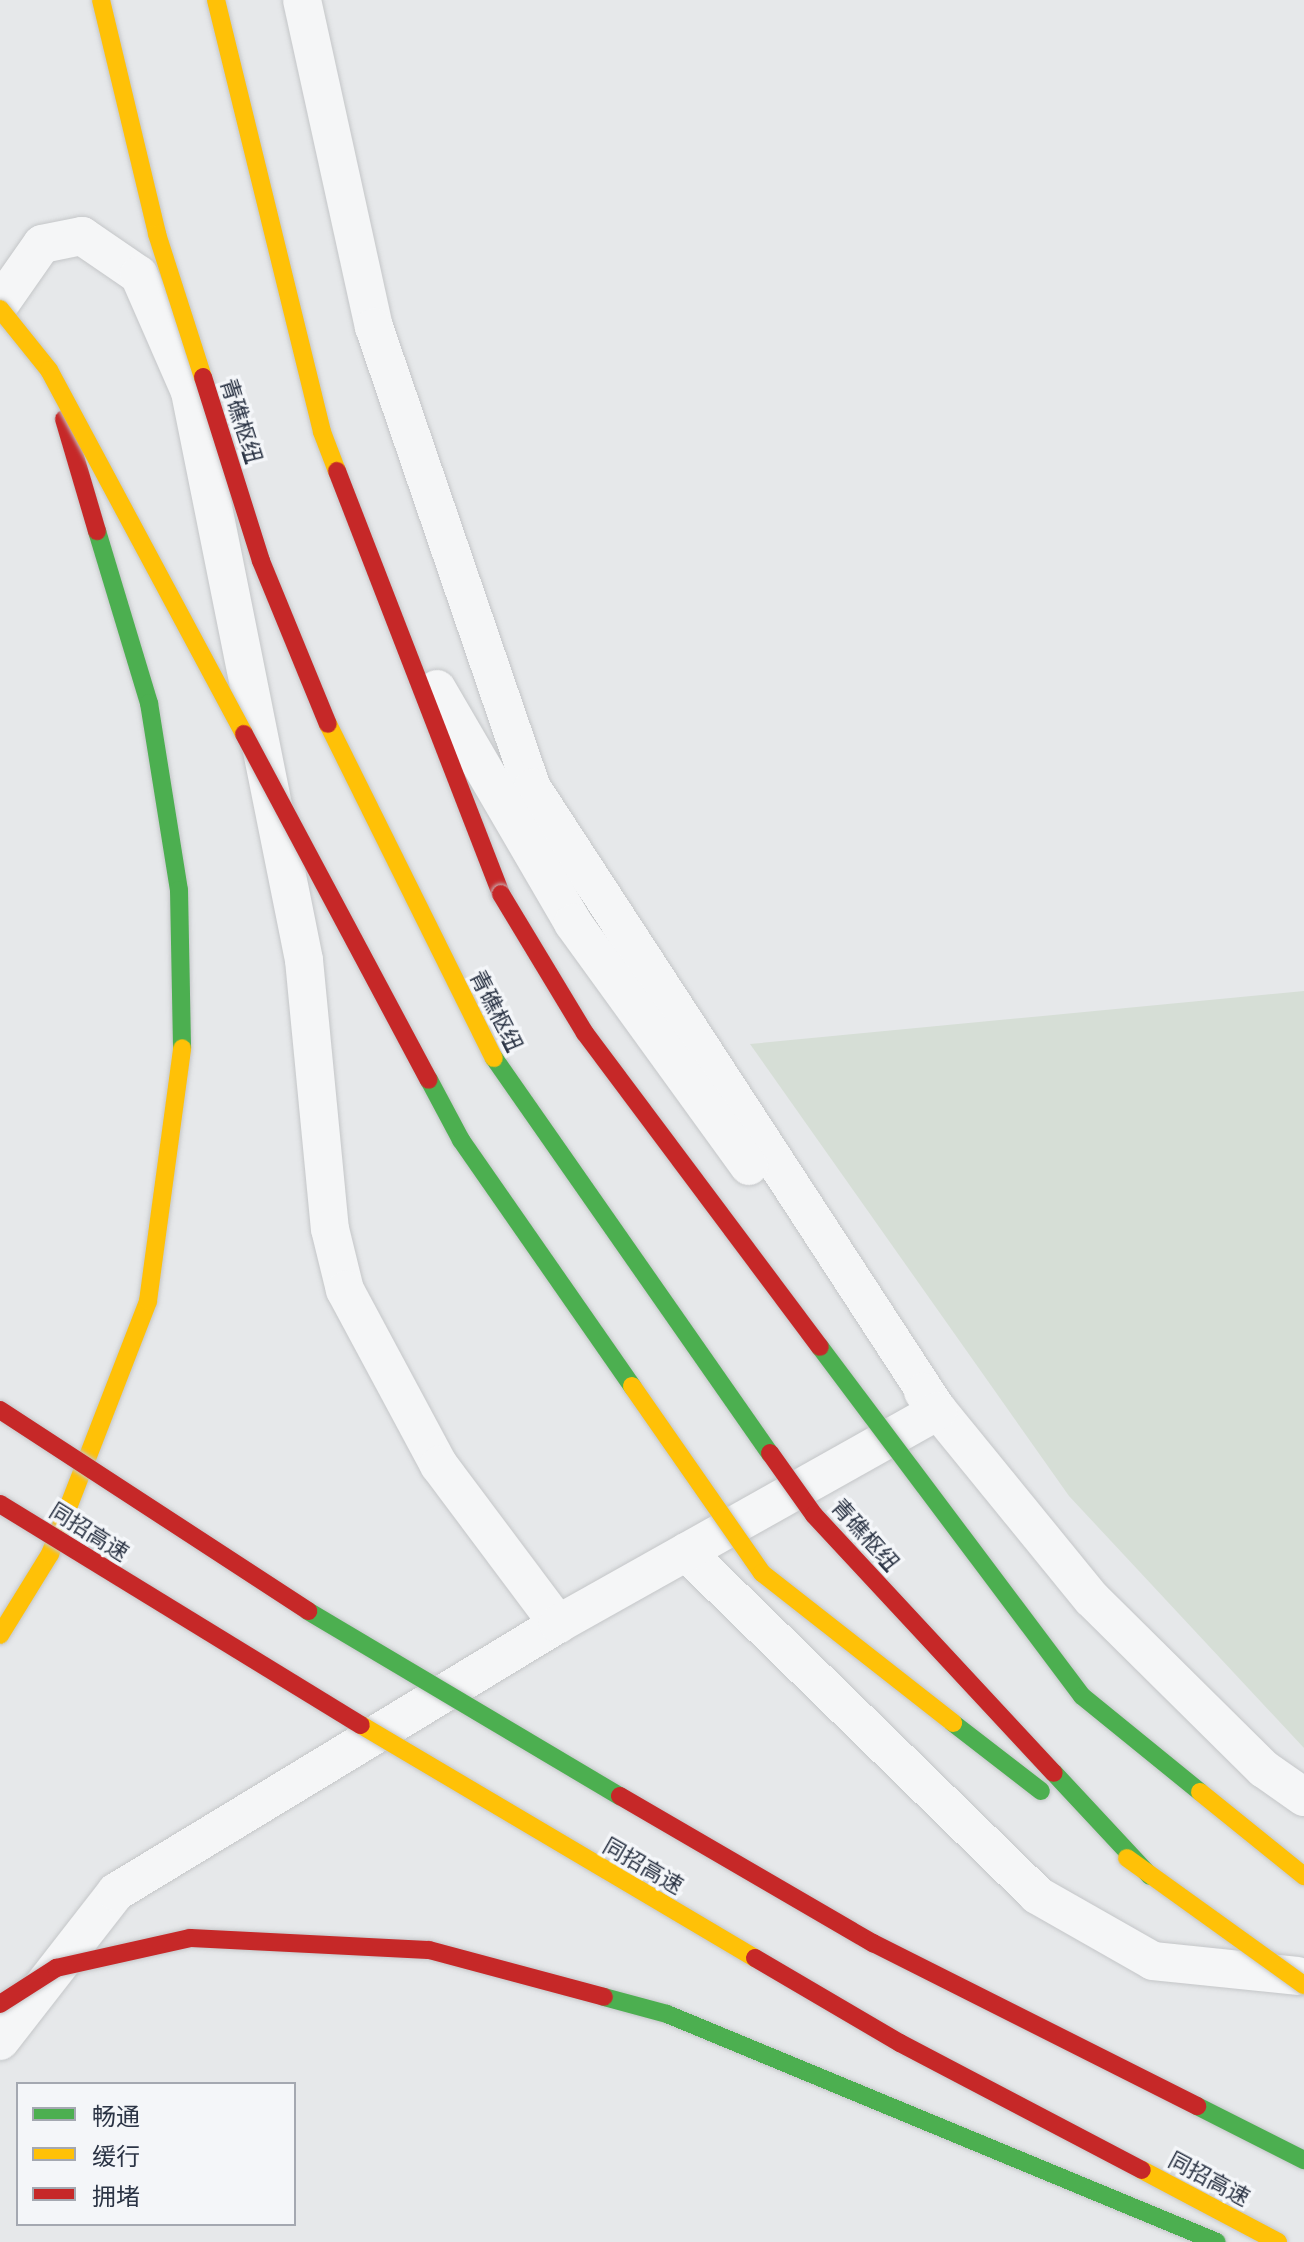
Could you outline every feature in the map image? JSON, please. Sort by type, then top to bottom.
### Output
[{"type":"main road","name":"青礁枢纽","points":[[101,0],[157,234],[261,561],[348,774],[502,1074],[814,1515],[1150,1876]]},
{"type":"main road","points":[[216,0],[322,432],[501,894],[585,1033],[1082,1696],[1304,1876]]},
{"type":"main road","points":[[0,307],[49,370],[461,1140],[762,1573],[1150,1876],[1304,1985]]},
{"type":"main road","points":[[0,1635],[50,1554],[148,1301],[183,1072],[179,890],[149,703],[49,370]]},
{"type":"main road","points":[[0,1410],[373,1653],[873,1943],[1304,2160]]},
{"type":"main road","name":"同招高速","points":[[0,1504],[505,1813],[887,2035],[1278,2242]]},
{"type":"main road","points":[[0,2004],[56,1968],[190,1938],[429,1950],[667,2014],[1217,2242]]},
{"type":"street","points":[[302,0],[374,327],[532,788],[938,1411]]},
{"type":"street","points":[[0,307],[42,244],[82,236],[139,275],[190,392],[304,960],[330,1229],[345,1290],[439,1465],[558,1624]]},
{"type":"street","points":[[389,607],[573,923],[756,1176],[938,1411],[1092,1599],[1264,1769],[1304,1797]]},
{"type":"street","points":[[0,2041],[116,1892],[558,1624],[938,1411]]},
{"type":"street","points":[[686,1552],[1037,1895],[1153,1961],[1304,1977]]},
{"type":"shaded area","points":[[1304,991],[1304,1748],[1069,1496],[750,1044]]},
{"type":"traffic: fast","points":[[97,531],[149,703],[179,890],[182,1048]]},
{"type":"traffic: fast","points":[[494,1058],[770,1453]]},
{"type":"traffic: fast","points":[[429,1080],[461,1140],[632,1386]]},
{"type":"traffic: fast","points":[[820,1347],[1082,1696],[1200,1792]]},
{"type":"traffic: fast","points":[[308,1611],[620,1796]]},
{"type":"traffic: fast","points":[[953,1723],[1041,1791]]},
{"type":"traffic: fast","points":[[1054,1773],[1150,1876]]},
{"type":"traffic: fast","points":[[604,1997],[667,2014],[1217,2242]]},
{"type":"traffic: fast","points":[[1197,2106],[1304,2160]]},
{"type":"traffic: slow","points":[[101,0],[157,234],[203,377]]},
{"type":"traffic: slow","points":[[216,0],[322,432],[337,471]]},
{"type":"traffic: slow","points":[[0,309],[49,370],[244,734]]},
{"type":"traffic: slow","points":[[328,724],[494,1058]]},
{"type":"traffic: slow","points":[[0,1635],[50,1554],[148,1301],[182,1048]]},
{"type":"traffic: slow","points":[[632,1386],[762,1573],[953,1723]]},
{"type":"traffic: slow","points":[[361,1725],[755,1958]]},
{"type":"traffic: slow","points":[[1200,1792],[1304,1876]]},
{"type":"traffic: slow","points":[[1127,1858],[1304,1985]]},
{"type":"traffic: slow","points":[[1142,2170],[1278,2242]]},
{"type":"traffic: jam","points":[[203,377],[261,561],[328,724]]},
{"type":"traffic: jam","points":[[64,419],[97,531]]},
{"type":"traffic: jam","points":[[337,471],[501,894]]},
{"type":"traffic: jam","points":[[244,734],[429,1080]]},
{"type":"traffic: jam","points":[[501,894],[585,1033],[820,1347]]},
{"type":"traffic: jam","points":[[0,1410],[308,1611]]},
{"type":"traffic: jam","points":[[770,1453],[814,1515],[1054,1773]]},
{"type":"traffic: jam","points":[[0,1504],[361,1725]]},
{"type":"traffic: jam","points":[[620,1796],[873,1943],[1197,2106]]},
{"type":"traffic: jam","points":[[0,2004],[56,1968],[190,1938],[429,1950],[604,1997]]},
{"type":"traffic: jam","points":[[755,1958],[900,2043],[1142,2170]]}]
